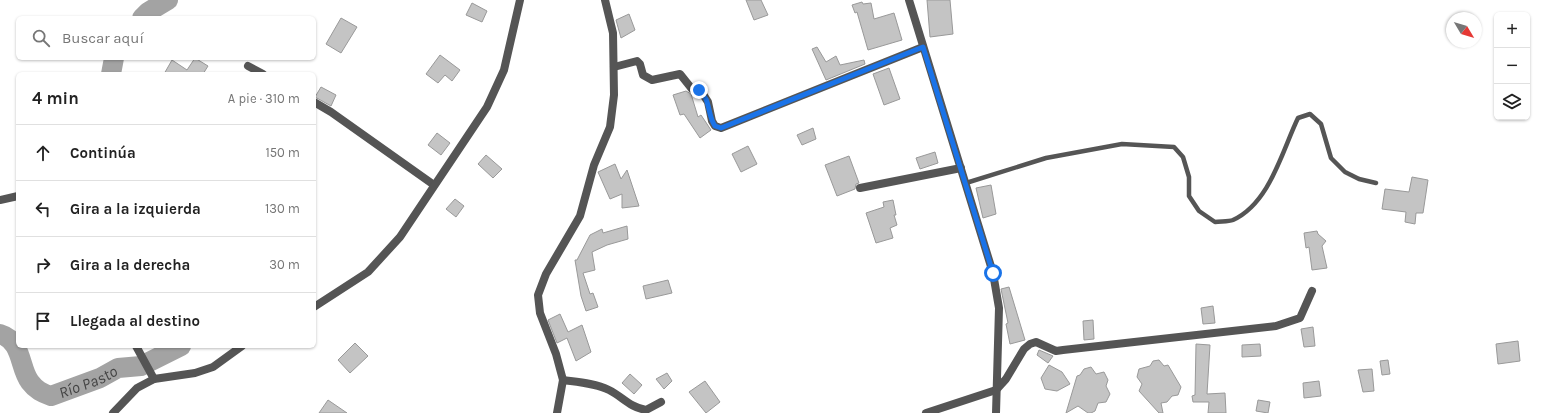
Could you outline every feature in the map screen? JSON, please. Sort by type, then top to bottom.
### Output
[{"type":"street","points":[[316,306],[368,272],[400,237],[487,107],[504,70],[520,0]]},
{"type":"street","points":[[557,413],[563,380],[556,354],[540,313],[538,295],[546,274],[580,216],[594,165],[610,127],[614,94],[613,33],[605,0]]},
{"type":"street","points":[[909,0],[993,273],[998,308],[996,413]]},
{"type":"street","points":[[614,67],[636,61],[640,64],[643,76],[652,80],[680,74],[692,89],[701,91],[708,102],[712,122],[715,126],[721,128],[923,47]]},
{"type":"street","points":[[248,66],[259,72]]},
{"type":"street","points":[[316,103],[331,112],[434,186]]},
{"type":"street","points":[[860,188],[961,168]]},
{"type":"street","points":[[0,200],[16,196]]},
{"type":"street","points":[[926,413],[996,390],[1006,379],[1024,349],[1030,344],[1036,342],[1056,351],[1276,326],[1300,318],[1312,291]]},
{"type":"street","points":[[137,348],[152,375]]},
{"type":"street","points":[[113,413],[152,375],[196,373],[213,367],[239,348]]},
{"type":"street","points":[[563,380],[588,384],[609,390],[635,408],[646,410],[661,402]]},
{"type":"lane","points":[[966,182],[1046,158],[1122,144],[1174,147],[1183,157],[1189,177],[1189,196],[1199,210],[1215,222],[1232,220],[1250,209],[1267,187],[1285,152],[1291,132],[1298,118],[1310,114],[1320,124],[1331,158],[1345,172],[1359,179],[1376,183]]},
{"type":"building","points":[[746,0],[761,0],[768,15],[754,20]]},
{"type":"building","points":[[927,0],[950,0],[953,34],[930,37]]},
{"type":"building","points":[[862,2],[863,4],[871,3],[874,19],[894,13],[902,40],[868,50],[857,12],[855,13],[852,5]]},
{"type":"building","points":[[472,3],[487,11],[482,22],[466,15]]},
{"type":"building","points":[[629,14],[635,30],[621,38],[616,20]]},
{"type":"building","points":[[341,18],[357,27],[341,53],[326,44]]},
{"type":"building","points":[[817,47],[826,62],[836,56],[840,65],[864,60],[865,64],[826,80],[812,49]]},
{"type":"building","points":[[440,55],[460,70],[452,81],[445,75],[438,83],[426,74]]},
{"type":"building","points":[[172,60],[187,70],[194,60],[198,60],[208,66],[204,72],[165,72]]},
{"type":"building","points":[[889,68],[900,99],[884,105],[873,74]]},
{"type":"building","points":[[321,87],[336,95],[331,106],[316,98]]},
{"type":"building","points":[[686,91],[691,94],[698,117],[701,115],[711,130],[700,138],[684,114],[680,115],[673,95]]},
{"type":"building","points":[[813,128],[816,139],[802,145],[797,135]]},
{"type":"building","points":[[437,133],[450,143],[441,155],[428,145]]},
{"type":"building","points":[[748,146],[757,164],[741,172],[732,154]]},
{"type":"building","points":[[935,152],[938,163],[920,169],[916,158]]},
{"type":"building","points":[[486,155],[502,169],[493,178],[478,164]]},
{"type":"building","points":[[849,156],[859,183],[856,184],[855,189],[837,196],[825,165]]},
{"type":"building","points":[[615,164],[621,179],[627,170],[639,206],[622,208],[622,194],[610,199],[598,172]]},
{"type":"building","points":[[1412,177],[1428,180],[1423,213],[1416,213],[1415,224],[1405,222],[1406,212],[1382,209],[1385,189],[1409,192]]},
{"type":"building","points":[[991,185],[996,214],[983,218],[976,188]]},
{"type":"building","points":[[455,199],[464,206],[456,217],[446,209]]},
{"type":"building","points":[[893,200],[896,215],[894,215],[897,225],[890,228],[893,238],[876,243],[866,213],[884,207],[883,202]]},
{"type":"building","points":[[627,226],[628,239],[607,245],[592,252],[595,270],[583,273],[590,294],[593,293],[598,307],[586,311],[581,296],[575,260],[577,260],[590,235],[602,229],[603,233]]},
{"type":"building","points":[[1317,231],[1318,234],[1326,241],[1322,246],[1327,268],[1312,270],[1309,247],[1306,248],[1304,233]]},
{"type":"building","points":[[668,280],[672,293],[646,299],[643,286]]},
{"type":"building","points":[[1009,287],[1025,340],[1010,344],[1006,324],[1008,323],[1001,289]]},
{"type":"building","points":[[1213,306],[1215,323],[1203,324],[1201,308]]},
{"type":"building","points":[[560,314],[568,332],[582,325],[591,352],[576,361],[567,338],[557,343],[548,320]]},
{"type":"building","points":[[1093,320],[1094,339],[1084,340],[1083,321]]},
{"type":"building","points":[[1313,327],[1315,346],[1304,347],[1301,329]]},
{"type":"building","points":[[1518,341],[1520,361],[1498,364],[1496,344]]},
{"type":"building","points":[[355,343],[368,356],[350,373],[338,360]]},
{"type":"building","points":[[1196,344],[1210,345],[1207,394],[1225,393],[1226,413],[1208,413],[1209,402],[1193,402],[1192,396],[1195,395]]},
{"type":"building","points":[[1260,344],[1261,356],[1242,357],[1242,345]]},
{"type":"building","points":[[1039,350],[1053,356],[1048,363],[1037,355]]},
{"type":"building","points":[[1159,360],[1164,366],[1168,365],[1181,387],[1178,395],[1172,396],[1167,402],[1161,403],[1163,413],[1159,413],[1139,391],[1142,384],[1137,377],[1139,369],[1150,366],[1153,361]]},
{"type":"building","points":[[1388,360],[1390,374],[1382,375],[1380,361]]},
{"type":"building","points":[[1049,365],[1062,372],[1070,384],[1057,391],[1045,389],[1041,378]]},
{"type":"building","points":[[1091,367],[1096,374],[1104,372],[1108,380],[1106,386],[1110,394],[1106,402],[1098,403],[1095,411],[1091,413],[1088,413],[1078,406],[1066,413],[1077,376],[1080,375],[1084,369]]},
{"type":"building","points":[[1372,369],[1374,391],[1363,392],[1358,370]]},
{"type":"building","points":[[667,373],[672,381],[664,389],[656,379]]},
{"type":"building","points":[[630,374],[642,385],[634,394],[622,383]]},
{"type":"building","points":[[705,381],[720,402],[706,413],[689,392]]},
{"type":"building","points":[[1319,381],[1321,396],[1304,398],[1303,383]]},
{"type":"building","points":[[328,400],[347,413],[319,413]]},
{"type":"building","points":[[1258,400],[1270,402],[1268,413],[1256,411]]},
{"type":"waterway","name":"Río Pasto","points":[[144,16],[168,0]]},
{"type":"waterway","name":"Río Pasto","points":[[111,72],[114,60]]},
{"type":"waterway","name":"Río Pasto","points":[[0,334],[7,337],[13,342],[16,347]]},
{"type":"waterway","name":"Río Pasto","points":[[16,348],[26,376],[32,385],[39,391],[51,396],[100,378],[118,368],[141,366],[177,348]]},
{"type":"route","points":[[699,90],[708,102],[712,122],[715,126],[721,128],[923,47],[993,273]]}]
